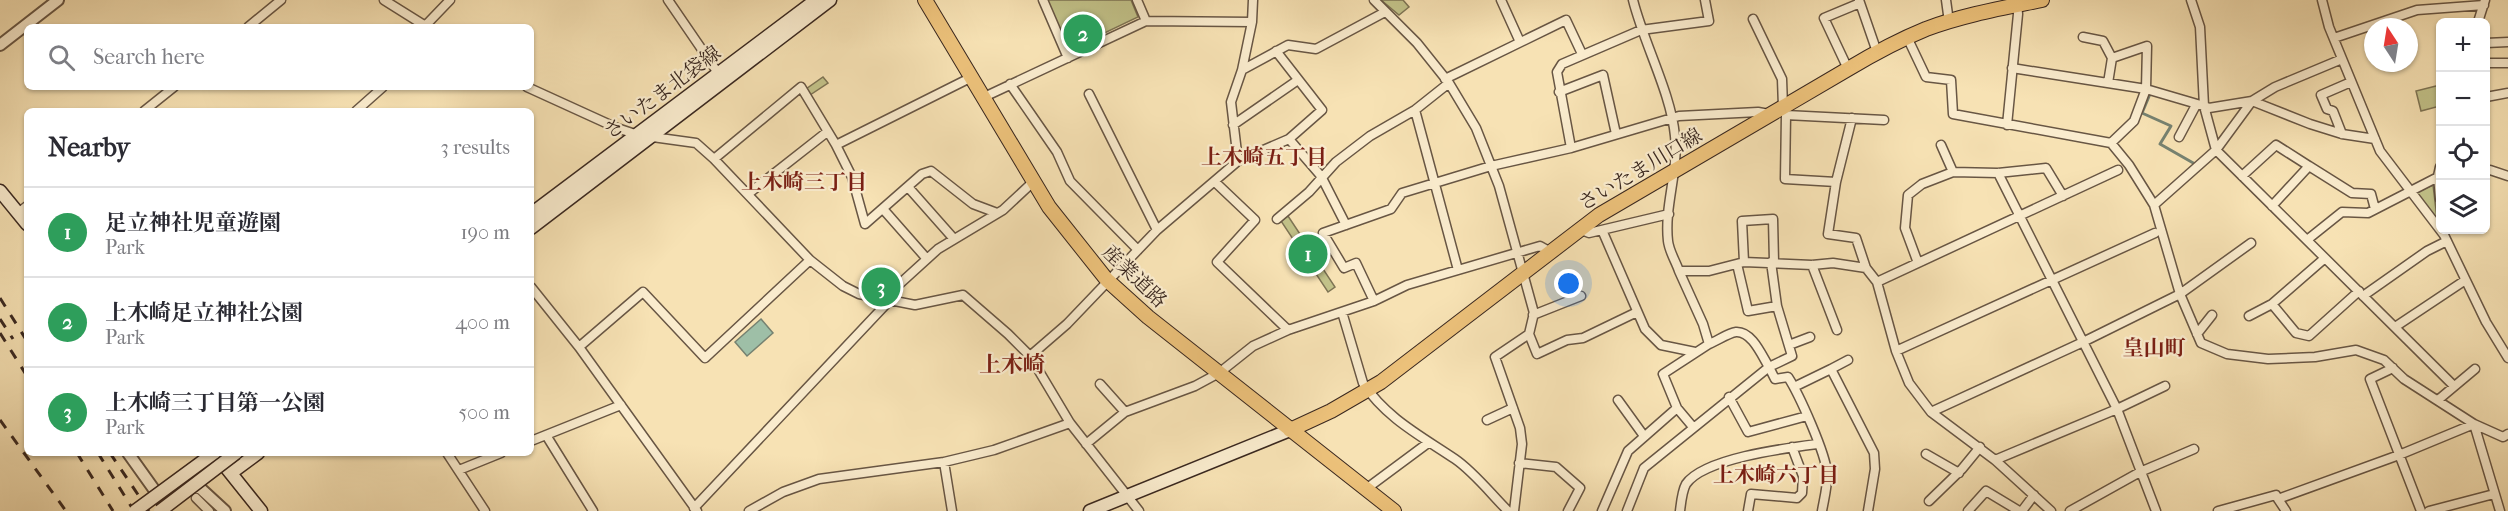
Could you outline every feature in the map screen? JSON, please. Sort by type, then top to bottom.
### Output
[{"type":"main road","name":"さいたま北袋線","points":[[534,230],[718,73],[816,0]]},
{"type":"main road","name":"さいたま北袋線","points":[[534,212],[644,136],[830,0]]},
{"type":"main road","name":"産業道路","points":[[925,0],[1033,182],[1067,232],[1107,280],[1141,311],[1394,511]]},
{"type":"main road","name":"さいたま川口線","points":[[1290,430],[1331,411],[1368,390],[1579,229],[1672,171],[1780,112],[1848,69],[1907,37],[1949,22],[2042,0]]},
{"type":"main road","points":[[0,191],[23,210]]},
{"type":"main road","name":"さいたま北袋線","points":[[534,226],[567,201]]},
{"type":"main road","points":[[1090,511],[1290,430]]},
{"type":"main road","points":[[135,511],[210,456]]},
{"type":"main road","points":[[217,456],[261,511]]},
{"type":"main road","points":[[160,511],[193,493],[233,456]]},
{"type":"main road","points":[[231,473],[254,456]]},
{"type":"street","points":[[27,24],[58,0]]},
{"type":"street","points":[[252,24],[281,0]]},
{"type":"street","points":[[384,0],[423,24]]},
{"type":"street","points":[[428,24],[450,0]]},
{"type":"street","points":[[668,0],[718,73]]},
{"type":"street","points":[[1043,0],[1068,58]]},
{"type":"street","points":[[1137,0],[1146,21]]},
{"type":"street","points":[[1238,161],[1231,102],[1242,70],[1252,22],[1252,0]]},
{"type":"street","points":[[1374,0],[1417,43],[1447,81],[1476,128],[1499,186],[1533,315],[1529,334],[1537,354],[1567,340],[1583,338],[1637,312]]},
{"type":"street","points":[[1501,0],[1520,42]]},
{"type":"street","points":[[1633,0],[1641,30],[1672,117],[1676,152],[1672,171],[1668,242],[1709,344]]},
{"type":"street","points":[[1571,148],[1559,92],[1557,72],[1562,64],[1641,30],[1709,21],[1705,0]]},
{"type":"street","points":[[1946,0],[1949,22]]},
{"type":"street","points":[[2191,0],[2200,27],[2200,105],[2216,150],[2454,386]]},
{"type":"street","points":[[2322,0],[2342,60],[2380,151],[2445,235],[2464,280],[2495,340],[2508,358]]},
{"type":"street","points":[[1848,69],[1824,18],[1859,1],[1878,52]]},
{"type":"street","points":[[2334,39],[2417,10],[2485,2],[2479,18]]},
{"type":"street","points":[[2007,125],[2017,5]]},
{"type":"street","points":[[1242,70],[1288,45],[1316,49],[1385,12]]},
{"type":"street","points":[[1753,19],[1782,79],[1780,112],[1785,179],[1836,182]]},
{"type":"street","points":[[1277,219],[1309,192],[1321,176],[1370,136],[1415,110],[1447,81],[1566,20],[1582,54]]},
{"type":"street","points":[[982,98],[1146,21],[1252,22]]},
{"type":"street","points":[[0,45],[24,26]]},
{"type":"street","points":[[1907,37],[1926,77],[1951,80],[1953,114],[2111,143],[2129,165],[2154,205],[2180,294],[2200,343],[2226,354],[2268,359],[2315,357],[2356,350],[2384,360],[2404,379],[2474,424],[2503,437],[2508,434]]},
{"type":"street","points":[[2083,37],[2103,41],[2112,58],[2108,83]]},
{"type":"street","points":[[2490,43],[2508,42]]},
{"type":"street","points":[[2111,143],[2134,122],[2146,89],[2147,46],[2112,58]]},
{"type":"street","points":[[1030,356],[1067,324],[1157,230],[1238,161],[1289,140],[1322,110],[1276,51]]},
{"type":"street","points":[[2012,68],[2146,89],[2209,108],[2252,101],[2275,87],[2342,60]]},
{"type":"street","points":[[2490,63],[2508,63]]},
{"type":"street","points":[[1559,92],[1603,75],[1616,134]]},
{"type":"street","points":[[836,145],[970,78]]},
{"type":"street","points":[[1233,125],[1298,80]]},
{"type":"street","points":[[2342,134],[2333,111],[2327,109],[2321,95],[2351,82]]},
{"type":"street","points":[[1010,84],[1057,152],[1070,181],[1138,250]]},
{"type":"street","points":[[714,159],[801,87],[836,145],[852,177],[865,224],[922,174],[932,171],[973,204],[997,213]]},
{"type":"street","points":[[148,108],[170,90]]},
{"type":"street","points":[[359,108],[380,90]]},
{"type":"street","points":[[534,90],[617,128],[644,136],[696,143],[810,260],[843,286],[859,294],[915,305],[963,296],[1030,356],[1070,423],[1139,511]]},
{"type":"street","points":[[2490,96],[2508,93]]},
{"type":"street","points":[[1089,94],[1157,230]]},
{"type":"street","points":[[2252,101],[2342,134],[2374,139]]},
{"type":"street","points":[[2154,205],[2216,150],[2252,101]]},
{"type":"street","points":[[2179,137],[2200,105]]},
{"type":"street","points":[[1415,110],[1458,270]]},
{"type":"street","points":[[1374,301],[1356,263],[1344,268],[1323,233],[1391,209],[1402,193],[1491,166],[1571,148],[1672,117],[1699,113],[1780,112],[1884,120]]},
{"type":"street","points":[[1852,118],[1836,182],[1828,234],[1856,238],[1866,268],[1877,282],[1896,351],[1909,383],[1931,412],[1995,459],[2051,511]]},
{"type":"street","points":[[748,194],[827,132]]},
{"type":"street","points":[[1289,140],[1321,176],[1346,225]]},
{"type":"street","points":[[1941,144],[1953,172]]},
{"type":"street","points":[[2242,176],[2277,145],[2352,193],[2371,194],[2375,209]]},
{"type":"street","points":[[2272,206],[2309,166]]},
{"type":"street","points":[[1918,263],[1905,228],[1908,195],[1922,184],[1953,172],[1998,173],[2046,168],[2062,196]]},
{"type":"street","points":[[1877,282],[2118,170]]},
{"type":"street","points":[[2490,170],[2508,176]]},
{"type":"street","points":[[1998,173],[2117,409],[2156,511]]},
{"type":"street","points":[[2307,240],[2342,212],[2368,213],[2436,178]]},
{"type":"street","points":[[534,291],[579,347],[695,509],[886,300],[927,259],[954,239],[997,213],[1033,182]]},
{"type":"street","points":[[1215,182],[1255,220],[1217,262],[1288,330]]},
{"type":"street","points":[[908,187],[954,239]]},
{"type":"street","points":[[884,209],[927,259]]},
{"type":"street","points":[[1579,229],[1584,233],[1602,230],[1669,214]]},
{"type":"street","points":[[1627,511],[1644,468],[1769,367],[1792,356],[1777,306],[1772,262],[1773,219],[1742,221],[1741,263],[1748,311],[1777,306]]},
{"type":"street","points":[[1602,230],[1645,329],[1661,345],[1695,352]]},
{"type":"street","points":[[1896,351],[2155,233]]},
{"type":"street","points":[[2272,304],[2296,333],[2309,336],[2361,294],[2427,251],[2445,235]]},
{"type":"street","points":[[1931,412],[2180,294],[2251,243]]},
{"type":"street","points":[[1086,444],[1125,412],[1194,386],[1219,373],[1253,346],[1288,330],[1374,301],[1407,285],[1540,246],[1549,251]]},
{"type":"street","points":[[2249,316],[2272,304],[2325,258]]},
{"type":"street","points":[[579,347],[643,292],[705,358],[810,260]]},
{"type":"street","points":[[1679,271],[1709,271],[1741,263],[1772,262],[1812,265],[1833,263],[1866,268]]},
{"type":"street","points":[[1812,265],[1837,330]]},
{"type":"street","points":[[2395,327],[2464,280]]},
{"type":"street","points":[[1533,315],[1581,296]]},
{"type":"street","points":[[1342,312],[1363,383],[1368,390],[1392,417],[1428,443],[1457,460],[1508,511]]},
{"type":"street","points":[[2197,333],[2212,315]]},
{"type":"street","points":[[1693,427],[1677,408],[1663,374],[1709,344],[1736,332],[1746,335],[1756,345],[1775,379],[1788,377],[1807,416],[1827,473],[1822,511]]},
{"type":"street","points":[[1514,511],[1522,444],[1496,357],[1529,334]]},
{"type":"street","points":[[1789,345],[1810,338]]},
{"type":"street","points":[[1794,387],[1848,360]]},
{"type":"street","points":[[2393,368],[2370,379],[2421,511]]},
{"type":"street","points":[[1831,369],[1874,453],[1875,469],[1868,511]]},
{"type":"street","points":[[2438,400],[2475,369]]},
{"type":"street","points":[[1100,384],[1125,412]]},
{"type":"street","points":[[1995,459],[2117,409],[2165,386]]},
{"type":"street","points":[[1730,397],[1748,432],[1807,416]]},
{"type":"street","points":[[1618,400],[1644,436]]},
{"type":"street","points":[[534,440],[621,405]]},
{"type":"street","points":[[1487,420],[1513,408]]},
{"type":"street","points":[[1602,511],[1628,450],[1677,408]]},
{"type":"street","points":[[749,511],[783,492],[819,479],[944,462],[994,450],[1070,423]]},
{"type":"street","points":[[2278,499],[2399,455],[2474,424]]},
{"type":"street","points":[[2474,424],[2500,511]]},
{"type":"street","points":[[546,435],[593,511]]},
{"type":"street","points":[[1366,489],[1428,443]]},
{"type":"street","points":[[1680,511],[1685,485],[1701,470],[1748,456],[1818,444]]},
{"type":"street","points":[[1748,511],[1751,494],[1797,498],[1802,493],[1803,476],[1792,447]]},
{"type":"street","points":[[1929,501],[1959,473],[1980,447]]},
{"type":"street","points":[[2070,511],[2140,472],[2194,448]]},
{"type":"street","points":[[1926,454],[1959,473]]},
{"type":"street","points":[[130,456],[158,495]]},
{"type":"street","points":[[449,456],[485,511]]},
{"type":"street","points":[[459,470],[494,456]]},
{"type":"street","points":[[944,462],[952,511]]},
{"type":"street","points":[[1519,463],[1557,467],[1580,488],[1568,511]]},
{"type":"street","points":[[209,511],[193,493],[200,488],[222,508]]},
{"type":"street","points":[[1968,511],[1986,491],[2020,511],[2034,495]]},
{"type":"street","points":[[2429,511],[2494,494]]},
{"type":"street","points":[[2218,511],[2276,495],[2286,511]]},
{"type":"green space","points":[[1047,0],[1131,0],[1138,17],[1069,50]]},
{"type":"green space","points":[[1381,0],[1403,0],[1409,7],[1399,15]]},
{"type":"green space","points":[[823,77],[828,83],[810,95],[806,89]]},
{"type":"green space","points":[[2436,86],[2436,107],[2421,111],[2416,91]]},
{"type":"green space","points":[[2433,185],[2436,217],[2414,193]]},
{"type":"green space","points":[[1288,216],[1335,287],[1328,292],[1281,221]]},
{"type":"green space","points":[[884,269],[894,281],[879,295],[870,292]]},
{"type":"shaded area","points":[[761,319],[773,333],[747,356],[735,342]]},
{"type":"waterway","points":[[2150,94],[2142,113],[2171,126],[2160,144],[2195,164]]},
{"type":"railway","points":[[0,298],[24,336]]},
{"type":"railway","points":[[0,319],[13,339]]},
{"type":"railway","points":[[0,333],[24,371]]},
{"type":"railway","points":[[0,420],[24,453]]},
{"type":"railway","points":[[26,456],[66,511]]},
{"type":"railway","points":[[79,456],[113,511]]},
{"type":"railway","points":[[100,456],[134,511]]},
{"type":"railway","points":[[112,456],[149,511]]},
{"type":"place","name":"上木崎足立神社公園","points":[[1083,34]]},
{"type":"place","name":"足立神社児童遊園","points":[[1308,254]]},
{"type":"place","name":"上木崎三丁目第一公園","points":[[881,287]]},
{"type":"district","name":"上木崎五丁目","points":[[1264,157]]},
{"type":"district","name":"上木崎三丁目","points":[[804,182]]},
{"type":"district","name":"皇山町","points":[[2154,348]]},
{"type":"district","name":"上木崎","points":[[1012,364]]},
{"type":"district","name":"上木崎六丁目","points":[[1776,475]]}]
